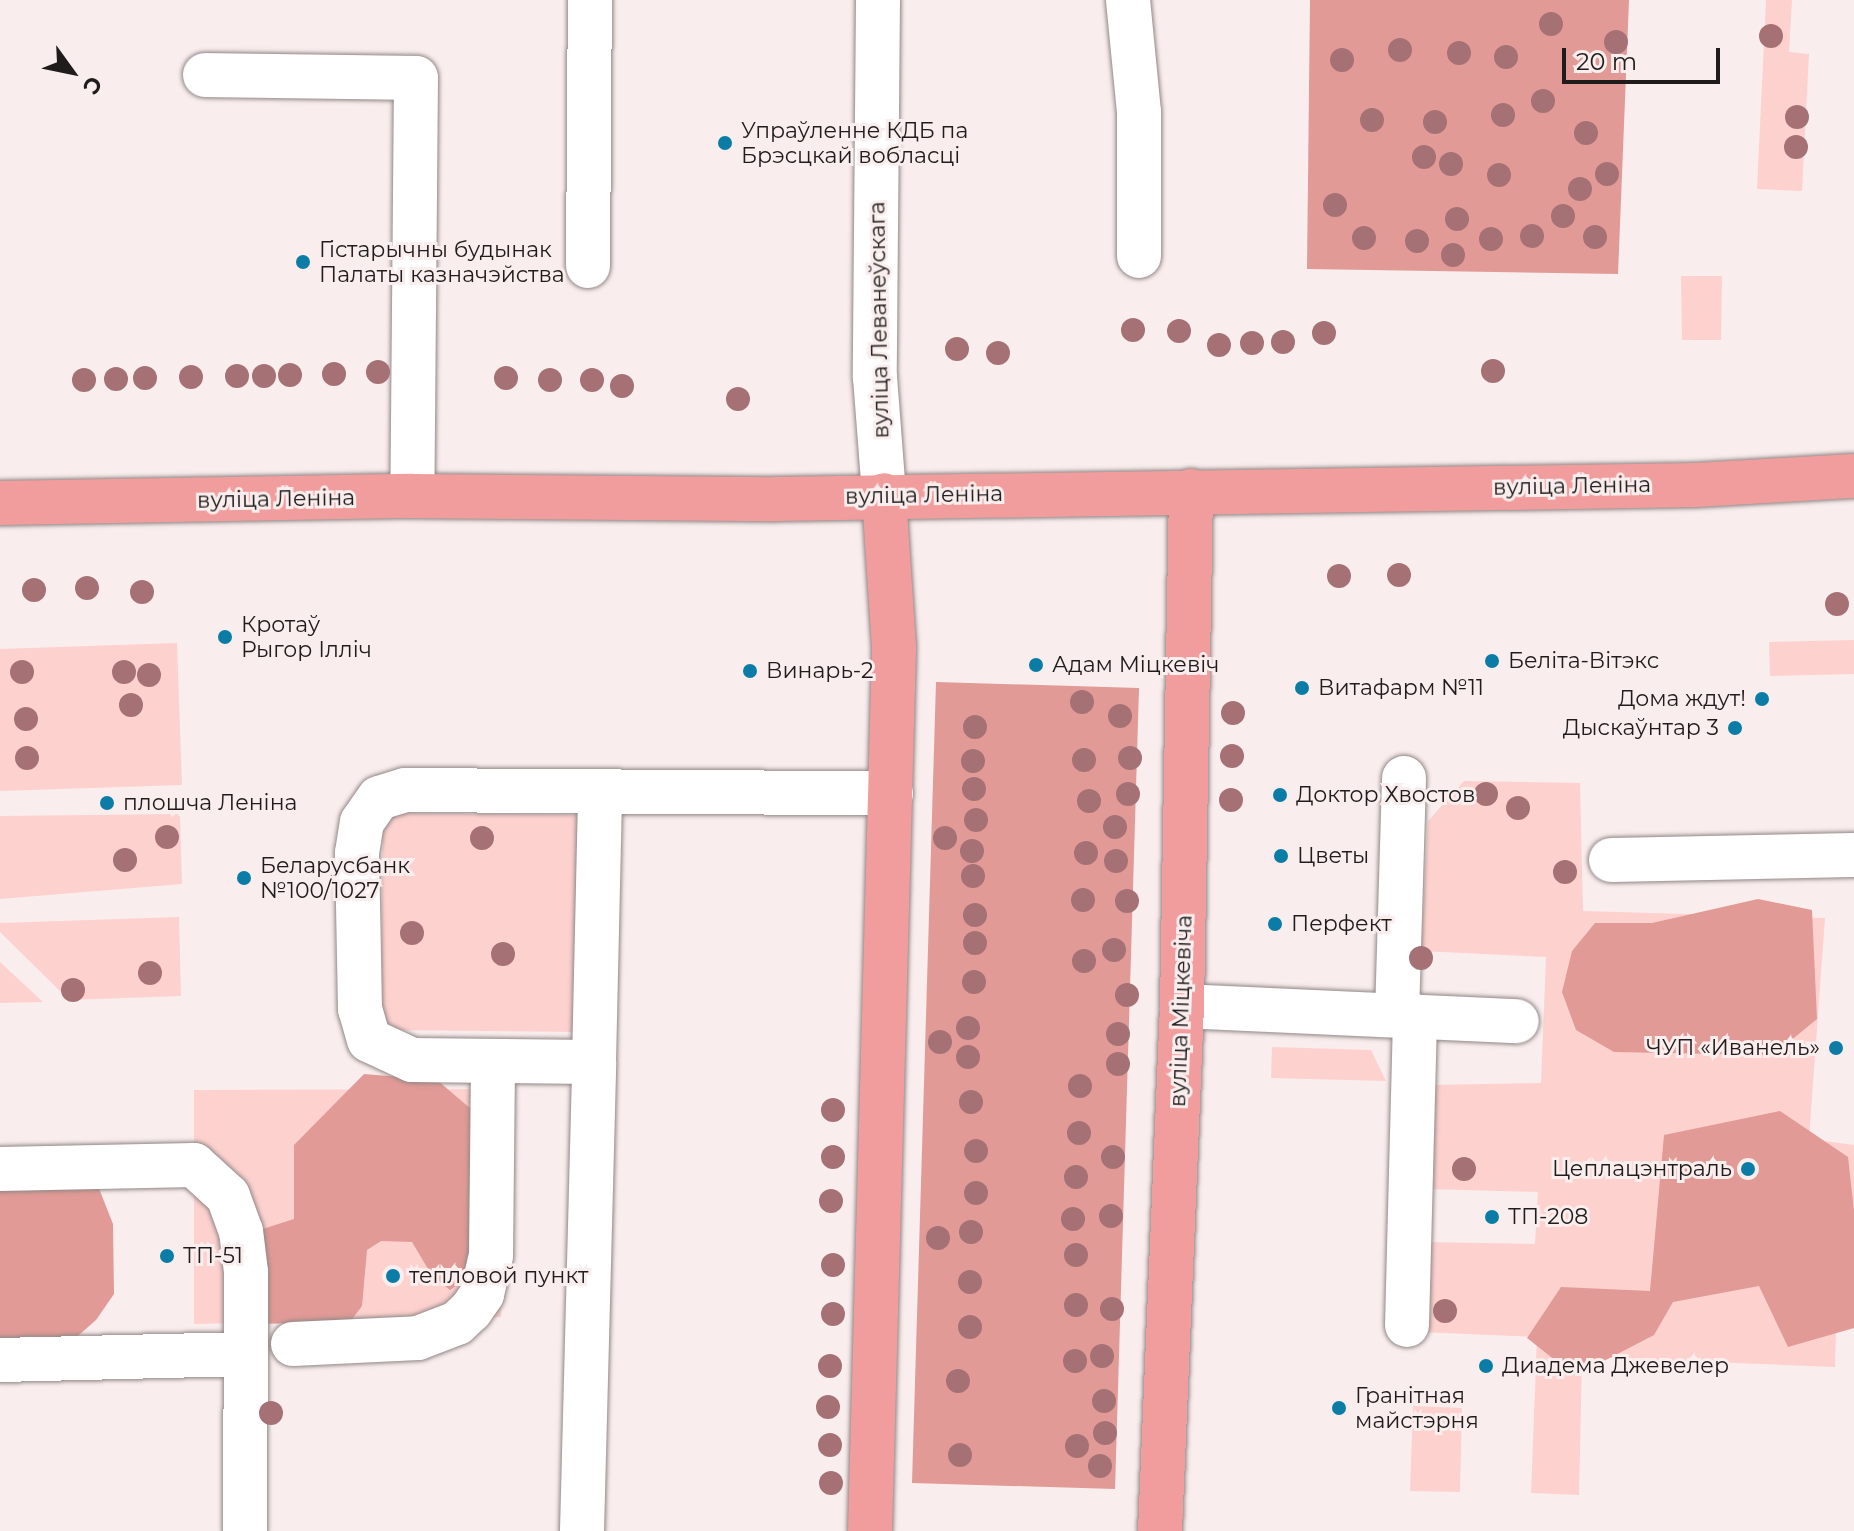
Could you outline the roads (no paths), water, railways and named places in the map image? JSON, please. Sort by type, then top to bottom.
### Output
[{"type":"main road","name":"вуліца Леніна","points":[[0,503],[412,496],[884,495],[1696,485],[1852,476]]},
{"type":"main road","name":"вуліца Міцкевіча","points":[[1160,1531],[1182,1006],[1191,491]]},
{"type":"main road","points":[[870,1531],[894,647],[884,495]]},
{"type":"street","points":[[588,266],[590,0]]},
{"type":"street","points":[[878,0],[885,0]]},
{"type":"street","name":"вуліца Леванеўскага","points":[[878,0],[875,377],[884,495]]},
{"type":"street","points":[[1128,0],[1139,112],[1139,256]]},
{"type":"street","points":[[205,75],[416,78],[412,496]]},
{"type":"street","points":[[1404,778],[1407,1325]]},
{"type":"street","points":[[594,1062],[493,1063],[397,1057],[369,1040],[360,1009],[357,853],[362,822],[379,798],[405,790],[891,793]]},
{"type":"street","points":[[582,1531],[600,791]]},
{"type":"street","points":[[1611,860],[1854,855]]},
{"type":"street","points":[[1182,1006],[1517,1021]]},
{"type":"street","points":[[293,1344],[418,1338],[457,1323],[471,1310],[482,1294],[491,1256],[493,1063]]},
{"type":"street","points":[[0,1169],[168,1162],[194,1165],[217,1182],[233,1204],[241,1231],[245,1531]]},
{"type":"street","points":[[0,1360],[244,1354]]},
{"type":"place","name":"Упраўленне КДБ па Брэсцкай вобласці","points":[[725,143]]},
{"type":"place","name":"Гістарычны будынак Палаты казначэйства","points":[[303,262]]},
{"type":"place","name":"Кротаў Рыгор Ілліч","points":[[225,637]]},
{"type":"place","name":"Беліта-Вітэкс","points":[[1492,661]]},
{"type":"place","name":"Адам Міцкевіч","points":[[1036,665]]},
{"type":"place","name":"Винарь-2","points":[[750,671]]},
{"type":"place","name":"Витафарм №11","points":[[1302,688]]},
{"type":"place","name":"Дома ждут!","points":[[1762,699]]},
{"type":"place","name":"Дыскаўнтар 3","points":[[1735,728]]},
{"type":"place","name":"Доктор Хвостов","points":[[1280,795]]},
{"type":"place","name":"плошча Леніна","points":[[107,803]]},
{"type":"place","name":"Цветы","points":[[1281,856]]},
{"type":"place","name":"Беларусбанк №100/1027","points":[[244,878]]},
{"type":"place","name":"Перфект","points":[[1275,924]]},
{"type":"place","name":"ЧУП «Иванель»","points":[[1836,1048]]},
{"type":"place","name":"Цеплацэнтраль","points":[[1748,1169]]},
{"type":"place","name":"ТП-208","points":[[1492,1217]]},
{"type":"place","name":"ТП-51","points":[[167,1256]]},
{"type":"place","name":"тепловой пункт","points":[[393,1276]]},
{"type":"place","name":"Диадема Джевелер","points":[[1486,1366]]},
{"type":"place","name":"Гранітная майстэрня","points":[[1339,1408]]}]
